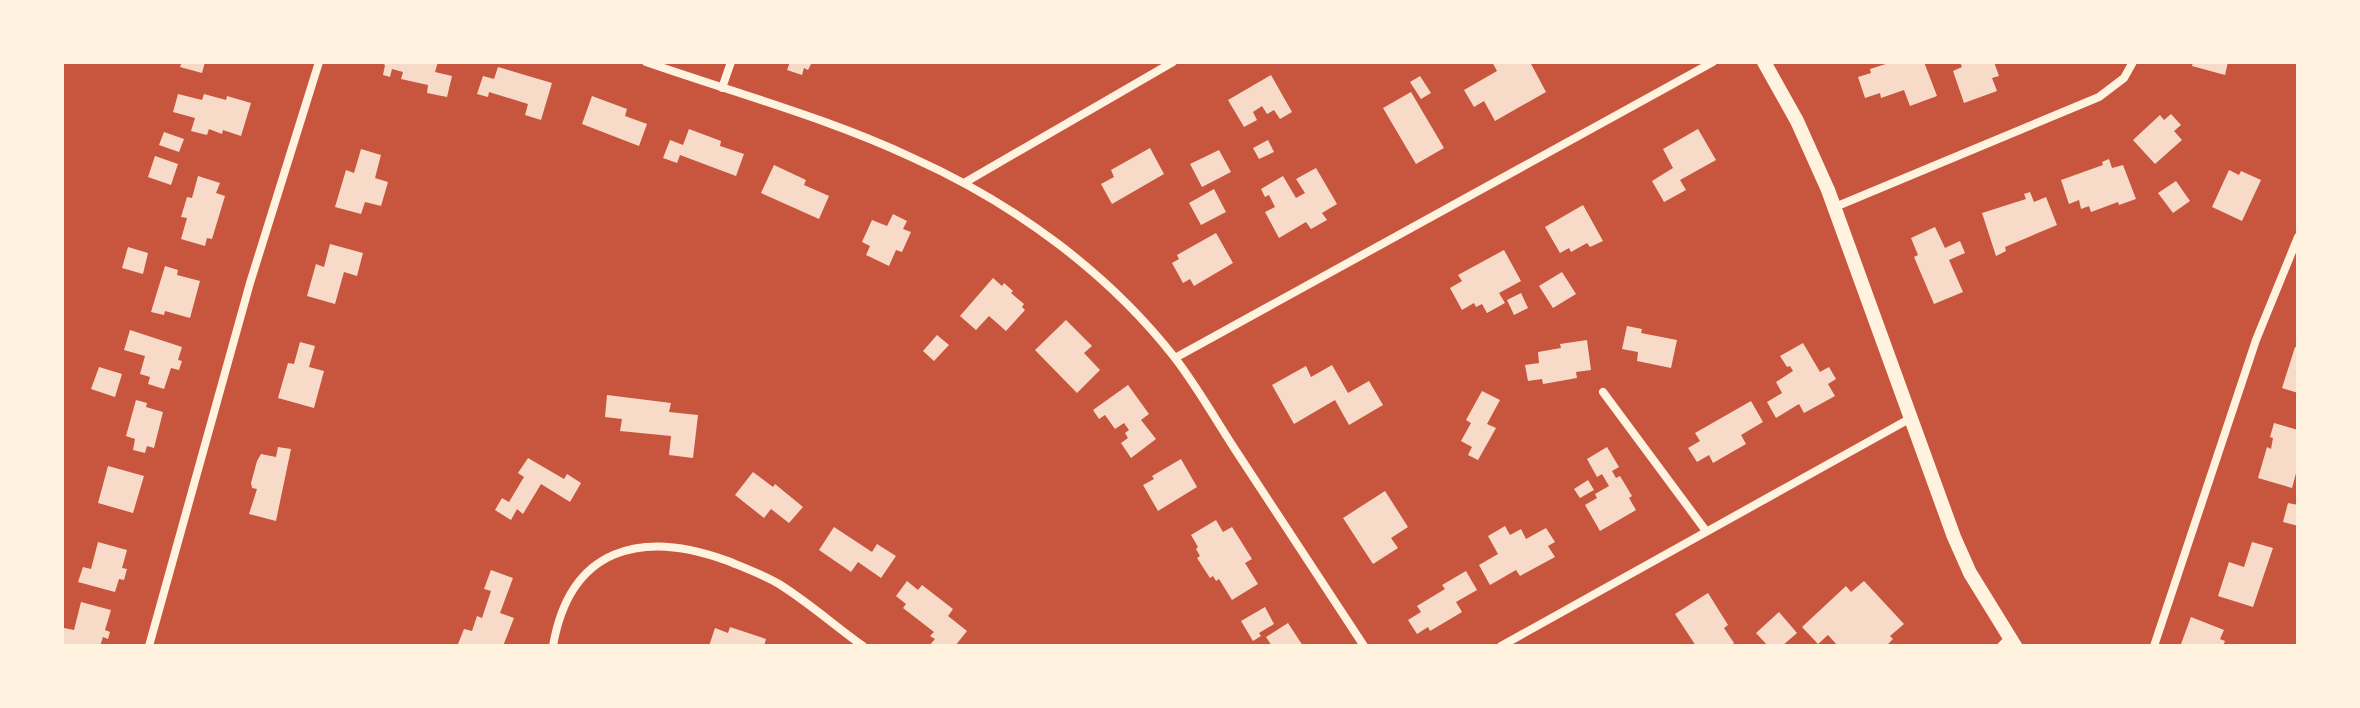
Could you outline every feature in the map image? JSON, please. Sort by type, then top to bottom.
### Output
[{"type":"main road","points":[[1764,62],[1816,160],[1965,561],[2008,643]]},
{"type":"street","points":[[149,646],[250,283],[319,62]]},
{"type":"street","points":[[646,62],[860,135],[913,157],[1015,214],[1086,267],[1120,297],[1175,358],[1364,646]]},
{"type":"street","points":[[722,88],[731,62]]},
{"type":"street","points":[[964,183],[1173,62]]},
{"type":"street","points":[[1175,358],[1713,62]]},
{"type":"street","points":[[1835,207],[2099,97],[2124,78],[2133,62]]},
{"type":"street","points":[[2154,646],[2256,340],[2298,237]]},
{"type":"street","points":[[1603,392],[1706,531]]},
{"type":"street","points":[[1501,646],[1911,418]]},
{"type":"street","points":[[553,646],[561,611],[570,592],[592,567],[605,557],[623,551],[664,547],[722,559],[777,583],[863,646]]},
{"type":"building","points":[[182,62],[205,62],[202,73],[180,67]]},
{"type":"building","points":[[380,62],[438,62],[435,72],[452,76],[447,97],[427,93],[428,85],[401,79],[403,72],[392,69],[390,77],[383,75],[385,65]]},
{"type":"building","points":[[790,62],[812,62],[808,70],[804,68],[802,75],[787,70]]},
{"type":"building","points":[[1492,62],[1530,62],[1546,92],[1495,121],[1484,101],[1474,107],[1464,90],[1497,71]]},
{"type":"building","points":[[1892,62],[1924,62],[1937,96],[1910,106],[1904,90],[1881,98],[1880,93],[1865,98],[1858,77],[1871,73],[1870,69]]},
{"type":"building","points":[[1960,62],[1994,62],[1999,76],[1992,78],[1997,91],[1964,103],[1953,71],[1962,67]]},
{"type":"building","points":[[2193,62],[2228,62],[2225,75],[2192,66]]},
{"type":"building","points":[[498,67],[552,83],[541,120],[525,115],[528,104],[489,92],[488,97],[477,94],[483,76],[494,79]]},
{"type":"building","points":[[1271,75],[1292,112],[1280,119],[1274,110],[1267,114],[1262,106],[1253,112],[1257,120],[1244,127],[1228,100]]},
{"type":"building","points":[[1420,76],[1431,93],[1421,99],[1410,82]]},
{"type":"building","points":[[1411,92],[1444,148],[1416,164],[1383,108]]},
{"type":"building","points":[[178,94],[202,100],[204,94],[226,100],[227,96],[251,103],[241,136],[223,130],[222,134],[209,129],[207,135],[191,131],[195,118],[173,112]]},
{"type":"building","points":[[592,96],[627,109],[625,116],[647,124],[639,146],[582,124]]},
{"type":"building","points":[[2171,114],[2181,125],[2174,131],[2182,140],[2155,164],[2133,140],[2160,115],[2164,120]]},
{"type":"building","points":[[689,129],[721,141],[720,146],[744,154],[736,176],[680,155],[677,163],[663,158],[670,140],[683,145]]},
{"type":"building","points":[[1698,129],[1716,160],[1680,180],[1686,190],[1664,202],[1652,181],[1673,168],[1663,149]]},
{"type":"building","points":[[164,132],[184,139],[179,152],[159,145]]},
{"type":"building","points":[[1268,140],[1274,152],[1259,159],[1253,148]]},
{"type":"building","points":[[1150,148],[1164,174],[1112,204],[1101,184],[1114,177],[1111,170]]},
{"type":"building","points":[[361,149],[381,155],[375,178],[388,182],[381,206],[365,202],[361,214],[335,207],[346,170],[354,173]]},
{"type":"building","points":[[1219,150],[1231,172],[1202,187],[1190,164]]},
{"type":"building","points":[[155,156],[178,164],[171,185],[148,177]]},
{"type":"building","points":[[2109,159],[2112,168],[2123,165],[2136,199],[2091,212],[2089,206],[2081,209],[2079,200],[2069,204],[2061,180],[2103,165],[2102,162]]},
{"type":"building","points":[[774,165],[806,180],[804,185],[829,196],[819,219],[761,193]]},
{"type":"building","points":[[1316,168],[1337,204],[1322,213],[1327,220],[1311,229],[1306,222],[1279,238],[1265,212],[1275,207],[1269,195],[1265,197],[1261,189],[1283,176],[1296,198],[1305,193],[1296,179]]},
{"type":"building","points":[[2229,170],[2239,175],[2241,171],[2261,180],[2242,221],[2212,207]]},
{"type":"building","points":[[198,176],[220,183],[216,193],[225,196],[212,239],[207,238],[205,246],[181,239],[187,218],[181,217],[187,197],[192,198]]},
{"type":"building","points":[[2176,181],[2190,201],[2173,213],[2158,193]]},
{"type":"building","points":[[1214,189],[1226,212],[1201,225],[1189,203]]},
{"type":"building","points":[[2030,192],[2034,202],[2046,197],[2057,225],[2005,247],[2006,251],[1996,256],[1982,213],[2026,199],[2024,194]]},
{"type":"building","points":[[1583,205],[1603,241],[1560,253],[1545,227]]},
{"type":"building","points":[[893,214],[907,221],[903,229],[911,232],[902,252],[896,250],[889,266],[866,255],[870,246],[862,242],[872,220],[887,226]]},
{"type":"building","points":[[1935,227],[1945,248],[1960,241],[1965,253],[1949,260],[1963,292],[1934,304],[1914,257],[1918,255],[1911,238]]},
{"type":"building","points":[[1216,233],[1233,263],[1194,286],[1190,279],[1183,283],[1172,263],[1179,259],[1177,255]]},
{"type":"building","points":[[330,244],[363,253],[357,276],[344,272],[335,304],[307,296],[316,264],[324,267]]},
{"type":"building","points":[[128,247],[148,253],[143,274],[122,268]]},
{"type":"building","points":[[1504,250],[1521,281],[1499,293],[1505,303],[1487,313],[1482,304],[1476,307],[1474,303],[1462,310],[1450,288],[1462,281],[1458,275]]},
{"type":"building","points":[[165,266],[178,270],[177,275],[200,281],[190,318],[165,311],[164,315],[151,312]]},
{"type":"building","points":[[1562,272],[1576,294],[1553,308],[1539,286]]},
{"type":"building","points":[[993,278],[1013,291],[1011,293],[1024,304],[1022,307],[1025,310],[1006,331],[989,316],[976,330],[960,316]]},
{"type":"building","points":[[1521,293],[1528,308],[1514,315],[1507,300]]},
{"type":"building","points":[[1066,320],[1092,346],[1084,353],[1100,370],[1077,393],[1035,350]]},
{"type":"building","points":[[1627,326],[1642,329],[1641,333],[1677,340],[1671,368],[1637,361],[1638,352],[1622,349]]},
{"type":"building","points":[[130,330],[182,347],[179,370],[171,368],[164,389],[148,384],[150,377],[140,374],[145,356],[124,350]]},
{"type":"building","points":[[937,335],[949,345],[934,361],[923,351]]},
{"type":"building","points":[[1587,340],[1591,370],[1576,372],[1577,378],[1543,384],[1542,379],[1528,381],[1525,365],[1539,363],[1538,352],[1561,348],[1560,344]]},
{"type":"building","points":[[300,342],[315,346],[309,367],[324,371],[314,408],[278,398],[288,363],[294,364]]},
{"type":"building","points":[[1803,343],[1820,372],[1829,367],[1836,379],[1828,384],[1835,396],[1804,413],[1799,404],[1776,418],[1767,402],[1782,393],[1776,382],[1793,371],[1780,356]]},
{"type":"building","points":[[2295,347],[2298,348],[2298,393],[2282,388]]},
{"type":"building","points":[[1332,365],[1348,393],[1369,381],[1383,405],[1349,425],[1335,400],[1294,424],[1272,385],[1306,366],[1311,377]]},
{"type":"building","points":[[99,367],[122,374],[115,397],[91,389]]},
{"type":"building","points":[[1128,385],[1149,414],[1141,420],[1156,439],[1131,458],[1121,443],[1128,438],[1125,433],[1129,430],[1124,423],[1115,429],[1105,415],[1099,419],[1093,410]]},
{"type":"building","points":[[1482,391],[1500,400],[1487,424],[1496,428],[1478,460],[1468,455],[1472,447],[1461,441],[1471,423],[1466,420]]},
{"type":"building","points":[[607,395],[671,403],[669,412],[698,415],[693,458],[669,455],[671,436],[620,431],[622,419],[605,417]]},
{"type":"building","points":[[136,400],[163,412],[154,448],[147,446],[145,453],[133,450],[135,439],[126,436]]},
{"type":"building","points":[[1751,401],[1763,422],[1741,435],[1746,444],[1713,463],[1709,455],[1697,462],[1688,448],[1700,441],[1695,433]]},
{"type":"building","points":[[2274,423],[2298,430],[2298,466],[2292,488],[2258,478],[2267,447],[2271,449]]},
{"type":"building","points":[[278,447],[291,449],[276,521],[249,514],[257,489],[252,488],[251,483],[257,461],[261,454],[276,457]]},
{"type":"building","points":[[1607,447],[1619,467],[1612,471],[1616,478],[1620,476],[1636,510],[1600,531],[1585,505],[1597,498],[1595,494],[1609,486],[1602,474],[1597,477],[1587,459]]},
{"type":"building","points":[[528,458],[564,479],[567,474],[581,483],[570,502],[541,484],[523,514],[517,509],[511,520],[495,510],[502,498],[509,502],[524,477],[518,473]]},
{"type":"building","points":[[1181,459],[1197,487],[1158,511],[1143,485]]},
{"type":"building","points":[[108,466],[144,476],[133,513],[98,503]]},
{"type":"building","points":[[753,472],[773,487],[775,484],[803,507],[789,523],[771,509],[764,518],[735,495]]},
{"type":"building","points":[[1588,480],[1594,490],[1580,498],[1574,489]]},
{"type":"building","points":[[1385,491],[1408,527],[1391,538],[1398,548],[1373,564],[1343,518]]},
{"type":"building","points":[[2288,503],[2298,505],[2298,526],[2283,522]]},
{"type":"building","points":[[1216,520],[1223,532],[1232,527],[1252,559],[1245,563],[1258,584],[1232,600],[1219,579],[1210,578],[1197,558],[1200,556],[1198,547],[1191,535]]},
{"type":"building","points":[[1505,526],[1510,535],[1521,529],[1526,539],[1546,528],[1555,542],[1548,546],[1555,557],[1520,576],[1516,570],[1490,585],[1479,565],[1498,554],[1488,536]]},
{"type":"building","points":[[834,527],[872,552],[877,544],[896,556],[881,578],[858,562],[851,572],[819,550]]},
{"type":"building","points":[[98,542],[127,550],[122,568],[127,569],[124,580],[119,579],[115,592],[78,582],[83,567],[91,569]]},
{"type":"building","points":[[2252,542],[2273,548],[2253,607],[2218,596],[2229,562],[2244,567]]},
{"type":"building","points":[[491,570],[513,578],[500,613],[514,618],[503,646],[458,644],[464,629],[472,631],[477,616],[482,618],[491,591],[484,589]]},
{"type":"building","points":[[1466,571],[1477,590],[1456,602],[1462,612],[1430,631],[1428,627],[1417,634],[1408,620],[1421,612],[1417,606],[1445,589],[1442,585]]},
{"type":"building","points":[[907,581],[918,590],[922,585],[953,609],[948,616],[967,631],[955,646],[929,646],[935,639],[930,636],[934,632],[903,608],[906,604],[896,596]]},
{"type":"building","points":[[1864,581],[1904,624],[1890,636],[1893,639],[1886,646],[1838,646],[1828,635],[1818,644],[1802,627],[1846,586],[1851,592]]},
{"type":"building","points":[[1708,593],[1728,625],[1724,628],[1734,643],[1730,646],[1696,646],[1675,614]]},
{"type":"building","points":[[81,602],[111,610],[105,630],[110,632],[108,639],[103,637],[100,646],[62,646],[64,628],[74,630]]},
{"type":"building","points":[[1265,607],[1274,624],[1259,633],[1261,636],[1253,641],[1241,621]]},
{"type":"building","points":[[1779,612],[1797,633],[1782,646],[1768,646],[1756,633]]},
{"type":"building","points":[[2191,617],[2224,630],[2220,639],[2225,641],[2223,646],[2181,644]]},
{"type":"building","points":[[1288,623],[1303,646],[1272,646],[1266,637]]},
{"type":"building","points":[[730,627],[766,639],[764,646],[709,646],[715,628],[728,633]]}]
